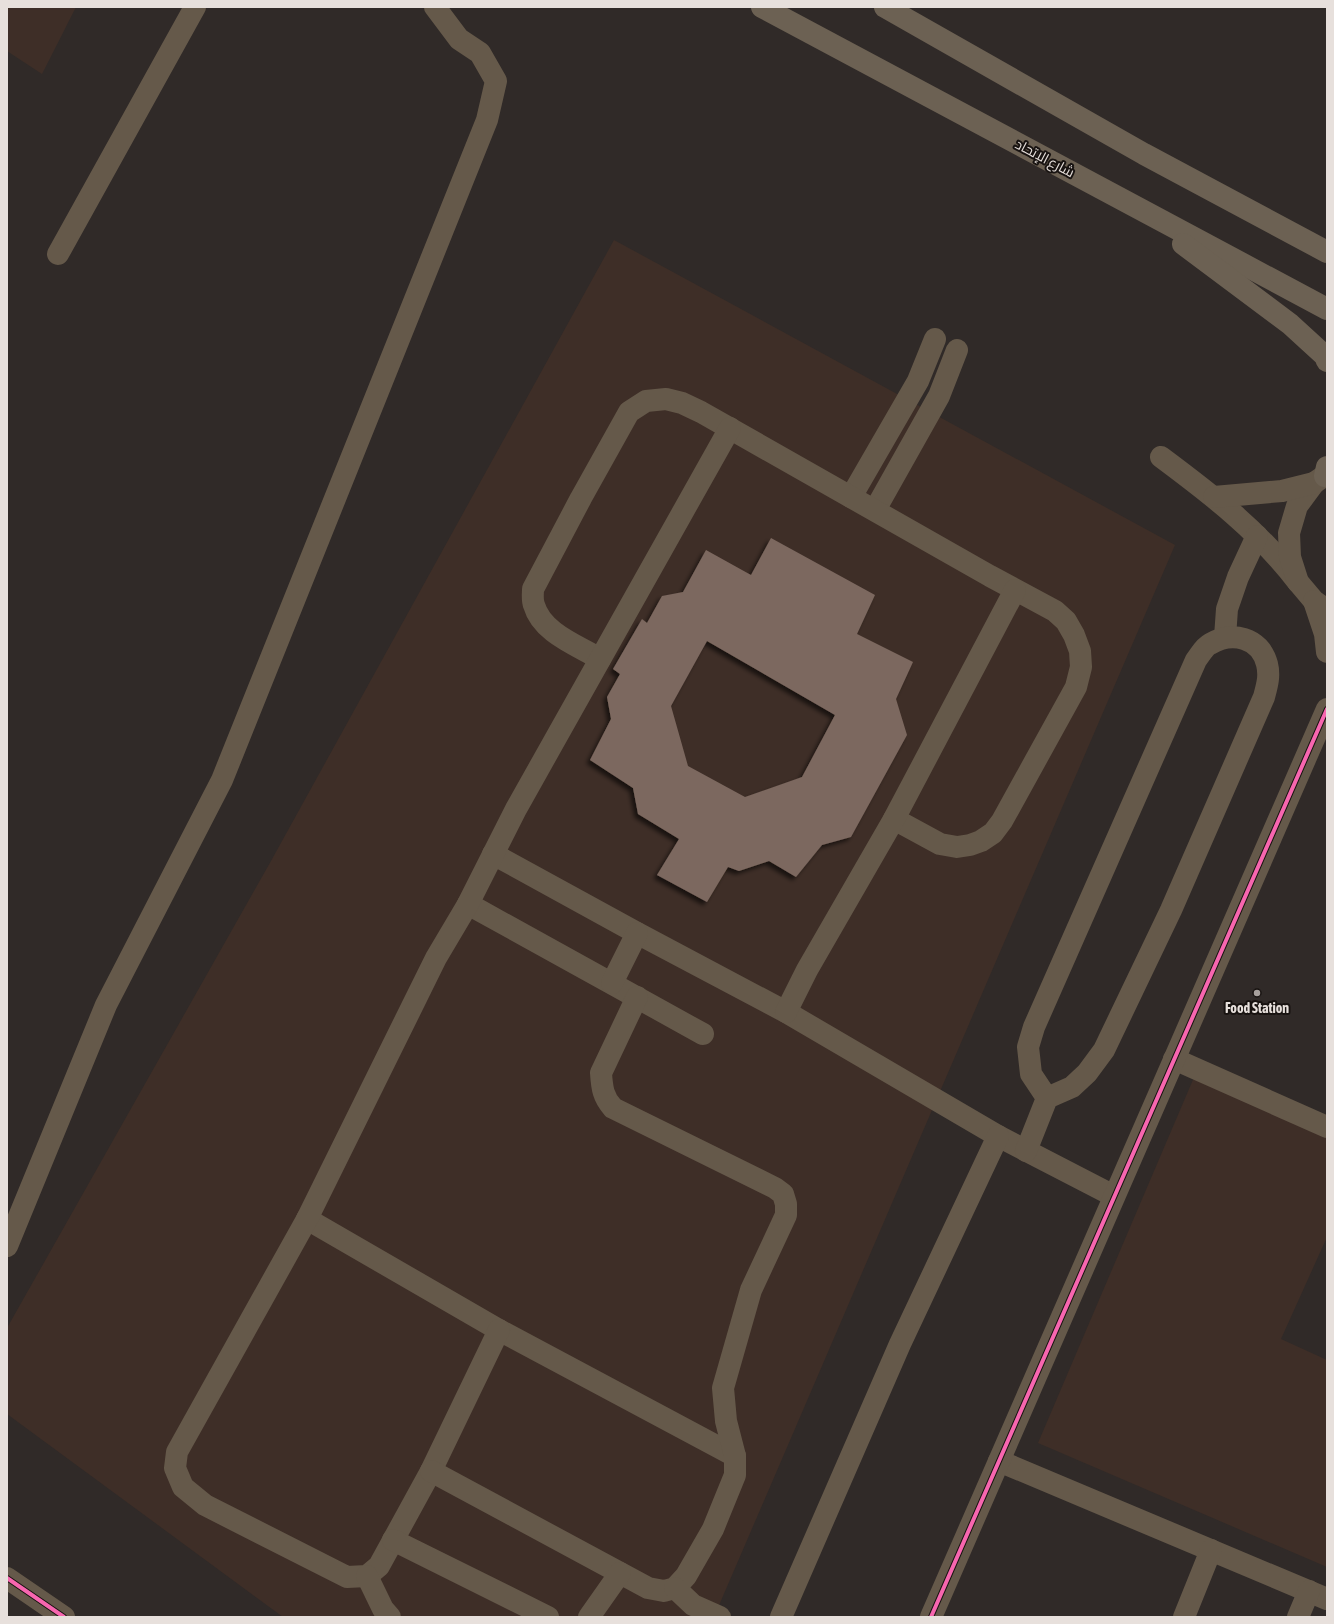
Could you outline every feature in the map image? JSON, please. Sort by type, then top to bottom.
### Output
[{"type":"highway","name":"شارع الإتحاد","points":[[762,7],[1327,309]]},
{"type":"highway","points":[[886,7],[1144,154],[1327,252]]},
{"type":"highway","points":[[1126,201],[1290,324],[1325,356],[1327,361]]},
{"type":"street","points":[[58,254],[195,7]]},
{"type":"street","points":[[7,1246],[106,1005],[222,780],[487,120],[496,81],[480,53],[459,39],[435,7]]},
{"type":"street","points":[[851,497],[918,381],[935,338]]},
{"type":"street","points":[[875,510],[939,396],[957,350]]},
{"type":"street","points":[[600,659],[560,636],[541,621],[533,604],[532,589],[629,412],[646,401],[666,399],[682,403],[730,428],[1015,590],[1055,611],[1066,621],[1074,635],[1080,651],[1081,667],[1076,687],[1002,821],[993,833],[970,845],[957,847],[940,844],[894,819]]},
{"type":"street","points":[[499,1330],[431,1471],[379,1566],[367,1576],[347,1577],[205,1505],[183,1487],[175,1468],[177,1452],[307,1219],[436,958],[468,904],[516,809],[730,428]]},
{"type":"street","points":[[1161,457],[1214,497],[1280,558],[1298,582],[1320,606],[1327,652]]},
{"type":"street","points":[[1214,497],[1282,491],[1323,475]]},
{"type":"street","points":[[1298,582],[1290,557],[1289,533],[1297,506],[1323,475]]},
{"type":"street","points":[[1225,637],[1228,608],[1238,577],[1257,536]]},
{"type":"street","points":[[786,1012],[807,970],[894,819],[1015,590]]},
{"type":"street","points":[[1026,1151],[1047,1098],[1072,1087],[1087,1073],[1104,1050],[1171,910],[1264,698],[1269,679],[1267,664],[1262,652],[1253,644],[1240,637],[1225,637],[1209,645],[1196,660],[1034,1027],[1028,1047],[1030,1074],[1047,1098]]},
{"type":"street","points":[[931,1617],[1327,709]]},
{"type":"street","points":[[493,854],[786,1012],[998,1136],[1114,1196]]},
{"type":"street","points":[[468,904],[703,1034]]},
{"type":"street","points":[[612,983],[637,933]]},
{"type":"street","points":[[431,1471],[648,1588],[664,1591],[675,1588],[686,1576],[713,1528],[735,1475],[735,1456],[726,1421],[723,1388],[752,1290],[782,1226],[786,1215],[786,1204],[783,1194],[775,1188],[613,1108],[606,1100],[602,1087],[601,1073],[637,997]]},
{"type":"street","points":[[1174,1059],[1327,1127]]},
{"type":"street","points":[[781,1617],[900,1344],[998,1136]]},
{"type":"street","points":[[307,1219],[499,1330],[735,1456]]},
{"type":"street","points":[[999,1461],[1318,1595],[1298,1617]]},
{"type":"street","points":[[393,1540],[548,1617]]},
{"type":"street","points":[[1184,1617],[1211,1550]]},
{"type":"street","points":[[589,1617],[620,1573]]},
{"type":"street","points":[[367,1576],[383,1609],[390,1617]]},
{"type":"street","points":[[7,1578],[17,1593],[64,1617]]},
{"type":"street","points":[[675,1588],[693,1605],[720,1617]]},
{"type":"shaded area","points":[[7,7],[76,7],[42,74],[7,51]]},
{"type":"shaded area","points":[[614,240],[1175,545],[714,1617],[283,1617],[7,1414],[7,1328],[271,861]]},
{"type":"shaded area","points":[[1195,1075],[1327,1137],[1327,1237],[1281,1339],[1327,1360],[1327,1567],[1038,1443]]},
{"type":"building","points":[[771,538],[875,595],[857,634],[913,662],[896,699],[907,735],[851,837],[822,845],[796,877],[769,861],[739,871],[728,867],[707,902],[657,875],[679,839],[638,814],[633,788],[590,760],[611,719],[607,697],[620,674],[613,669],[642,619],[647,623],[662,596],[683,592],[706,550],[751,575]],"holes":[[[707,641],[835,715],[802,777],[745,797],[688,766],[671,706]]]},
{"type":"cycle path","points":[[931,1617],[1327,709]]},
{"type":"cycle path","points":[[7,1578],[64,1617]]},
{"type":"place","name":"Food Station","points":[[1257,993]]}]
